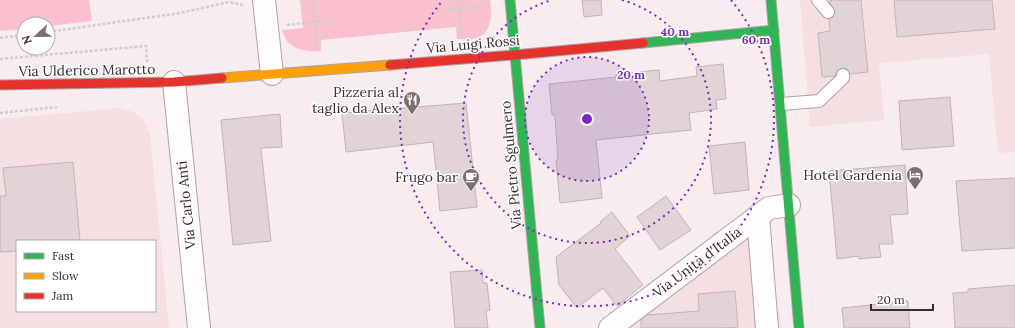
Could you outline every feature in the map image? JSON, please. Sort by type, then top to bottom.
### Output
[{"type":"street","points":[[771,0],[799,328]]},
{"type":"street","name":"Via Pietro Sgulmero","points":[[510,1],[540,328]]},
{"type":"street","points":[[256,3],[267,26],[272,74]]},
{"type":"street","name":"Via Luigi Rossi","points":[[174,82],[514,55],[774,30]]},
{"type":"street","name":"Via Ulderico Marotto","points":[[0,85],[174,82]]},
{"type":"street","name":"Via Carlo Anti","points":[[174,82],[199,328]]},
{"type":"street","name":"Via Unità d'Italia","points":[[610,328],[769,208],[789,205]]},
{"type":"street","points":[[758,216],[767,328]]},
{"type":"lane","points":[[818,0],[828,12]]},
{"type":"lane","points":[[780,104],[819,101],[843,78],[843,75]]},
{"type":"path","points":[[313,0],[319,70]]},
{"type":"path","points":[[458,0],[463,59]]},
{"type":"path","points":[[438,11],[510,1]]},
{"type":"path","points":[[56,31],[180,14],[230,2],[256,3]]},
{"type":"path","points":[[267,26],[334,20]]},
{"type":"path","points":[[0,38],[16,36]]},
{"type":"path","points":[[0,58],[146,46],[149,83]]},
{"type":"shaded area","points":[[0,0],[89,0],[92,21],[56,25],[56,16],[16,16],[16,30],[0,31]]},
{"type":"shaded area","points":[[300,0],[490,0],[491,17],[486,32],[482,36],[474,39],[457,39],[456,27],[321,40],[321,51],[308,51],[291,45],[286,39],[282,30],[303,28]]},
{"type":"shaded area","points":[[800,0],[1015,0],[1015,152],[998,153],[989,54],[879,63],[884,120],[810,127]]},
{"type":"shaded area","points":[[122,108],[133,112],[143,119],[150,134],[169,328],[0,328],[0,119]]},
{"type":"shaded area","points":[[763,217],[770,299],[780,315],[781,328],[606,328]]},
{"type":"building","points":[[582,0],[601,0],[602,15],[584,17]]},
{"type":"building","points":[[830,0],[861,0],[868,72],[850,74],[847,69],[843,68],[837,71],[835,76],[822,77],[818,33],[830,31],[829,19],[833,17],[835,11],[830,3]]},
{"type":"building","points":[[894,0],[992,0],[995,29],[897,37]]},
{"type":"building","points":[[723,64],[726,99],[716,100],[717,109],[689,113],[691,130],[596,140],[602,198],[560,203],[556,160],[558,160],[555,115],[552,115],[549,84],[616,77],[616,74],[659,70],[660,81],[697,76],[696,67]]},
{"type":"building","points":[[950,97],[954,146],[902,150],[899,101]]},
{"type":"building","points":[[466,103],[477,207],[440,211],[433,142],[346,152],[342,113]]},
{"type":"building","points":[[280,114],[282,147],[261,148],[271,241],[233,245],[221,120]]},
{"type":"building","points":[[745,142],[749,190],[714,194],[709,146]]},
{"type":"building","points":[[73,162],[80,240],[16,240],[16,251],[0,252],[0,196],[6,196],[3,168]]},
{"type":"building","points":[[905,165],[908,214],[890,215],[893,244],[879,244],[881,257],[859,259],[859,256],[837,259],[829,171]]},
{"type":"building","points":[[1015,178],[1015,248],[962,251],[956,181]]},
{"type":"building","points":[[666,196],[691,230],[660,250],[637,217]]},
{"type":"building","points":[[612,212],[630,236],[615,249],[643,285],[617,306],[603,288],[577,308],[559,285],[556,257],[601,223],[600,222]]},
{"type":"building","points":[[482,270],[483,283],[487,283],[490,310],[486,311],[488,328],[455,328],[450,272]]},
{"type":"building","points":[[1015,285],[1015,328],[955,328],[953,293],[968,292],[968,289]]},
{"type":"building","points":[[735,291],[738,327],[641,328],[641,320],[647,315],[699,311],[698,294]]},
{"type":"building","points":[[908,301],[910,328],[844,328],[842,308]]},
{"type":"traffic: fast","points":[[510,0],[540,328]]},
{"type":"traffic: fast","points":[[771,0],[799,328]]},
{"type":"traffic: fast","points":[[643,43],[774,30]]},
{"type":"traffic: slow","points":[[222,78],[390,65]]},
{"type":"traffic: jam","points":[[390,65],[643,43]]},
{"type":"traffic: jam","points":[[0,85],[174,82],[222,78]]},
{"type":"place","name":"Pizzeria al taglio da Alex","points":[[412,115]]},
{"type":"place","name":"Hotel Gardenia","points":[[915,190]]},
{"type":"place","name":"Frugo bar","points":[[471,192]]}]
